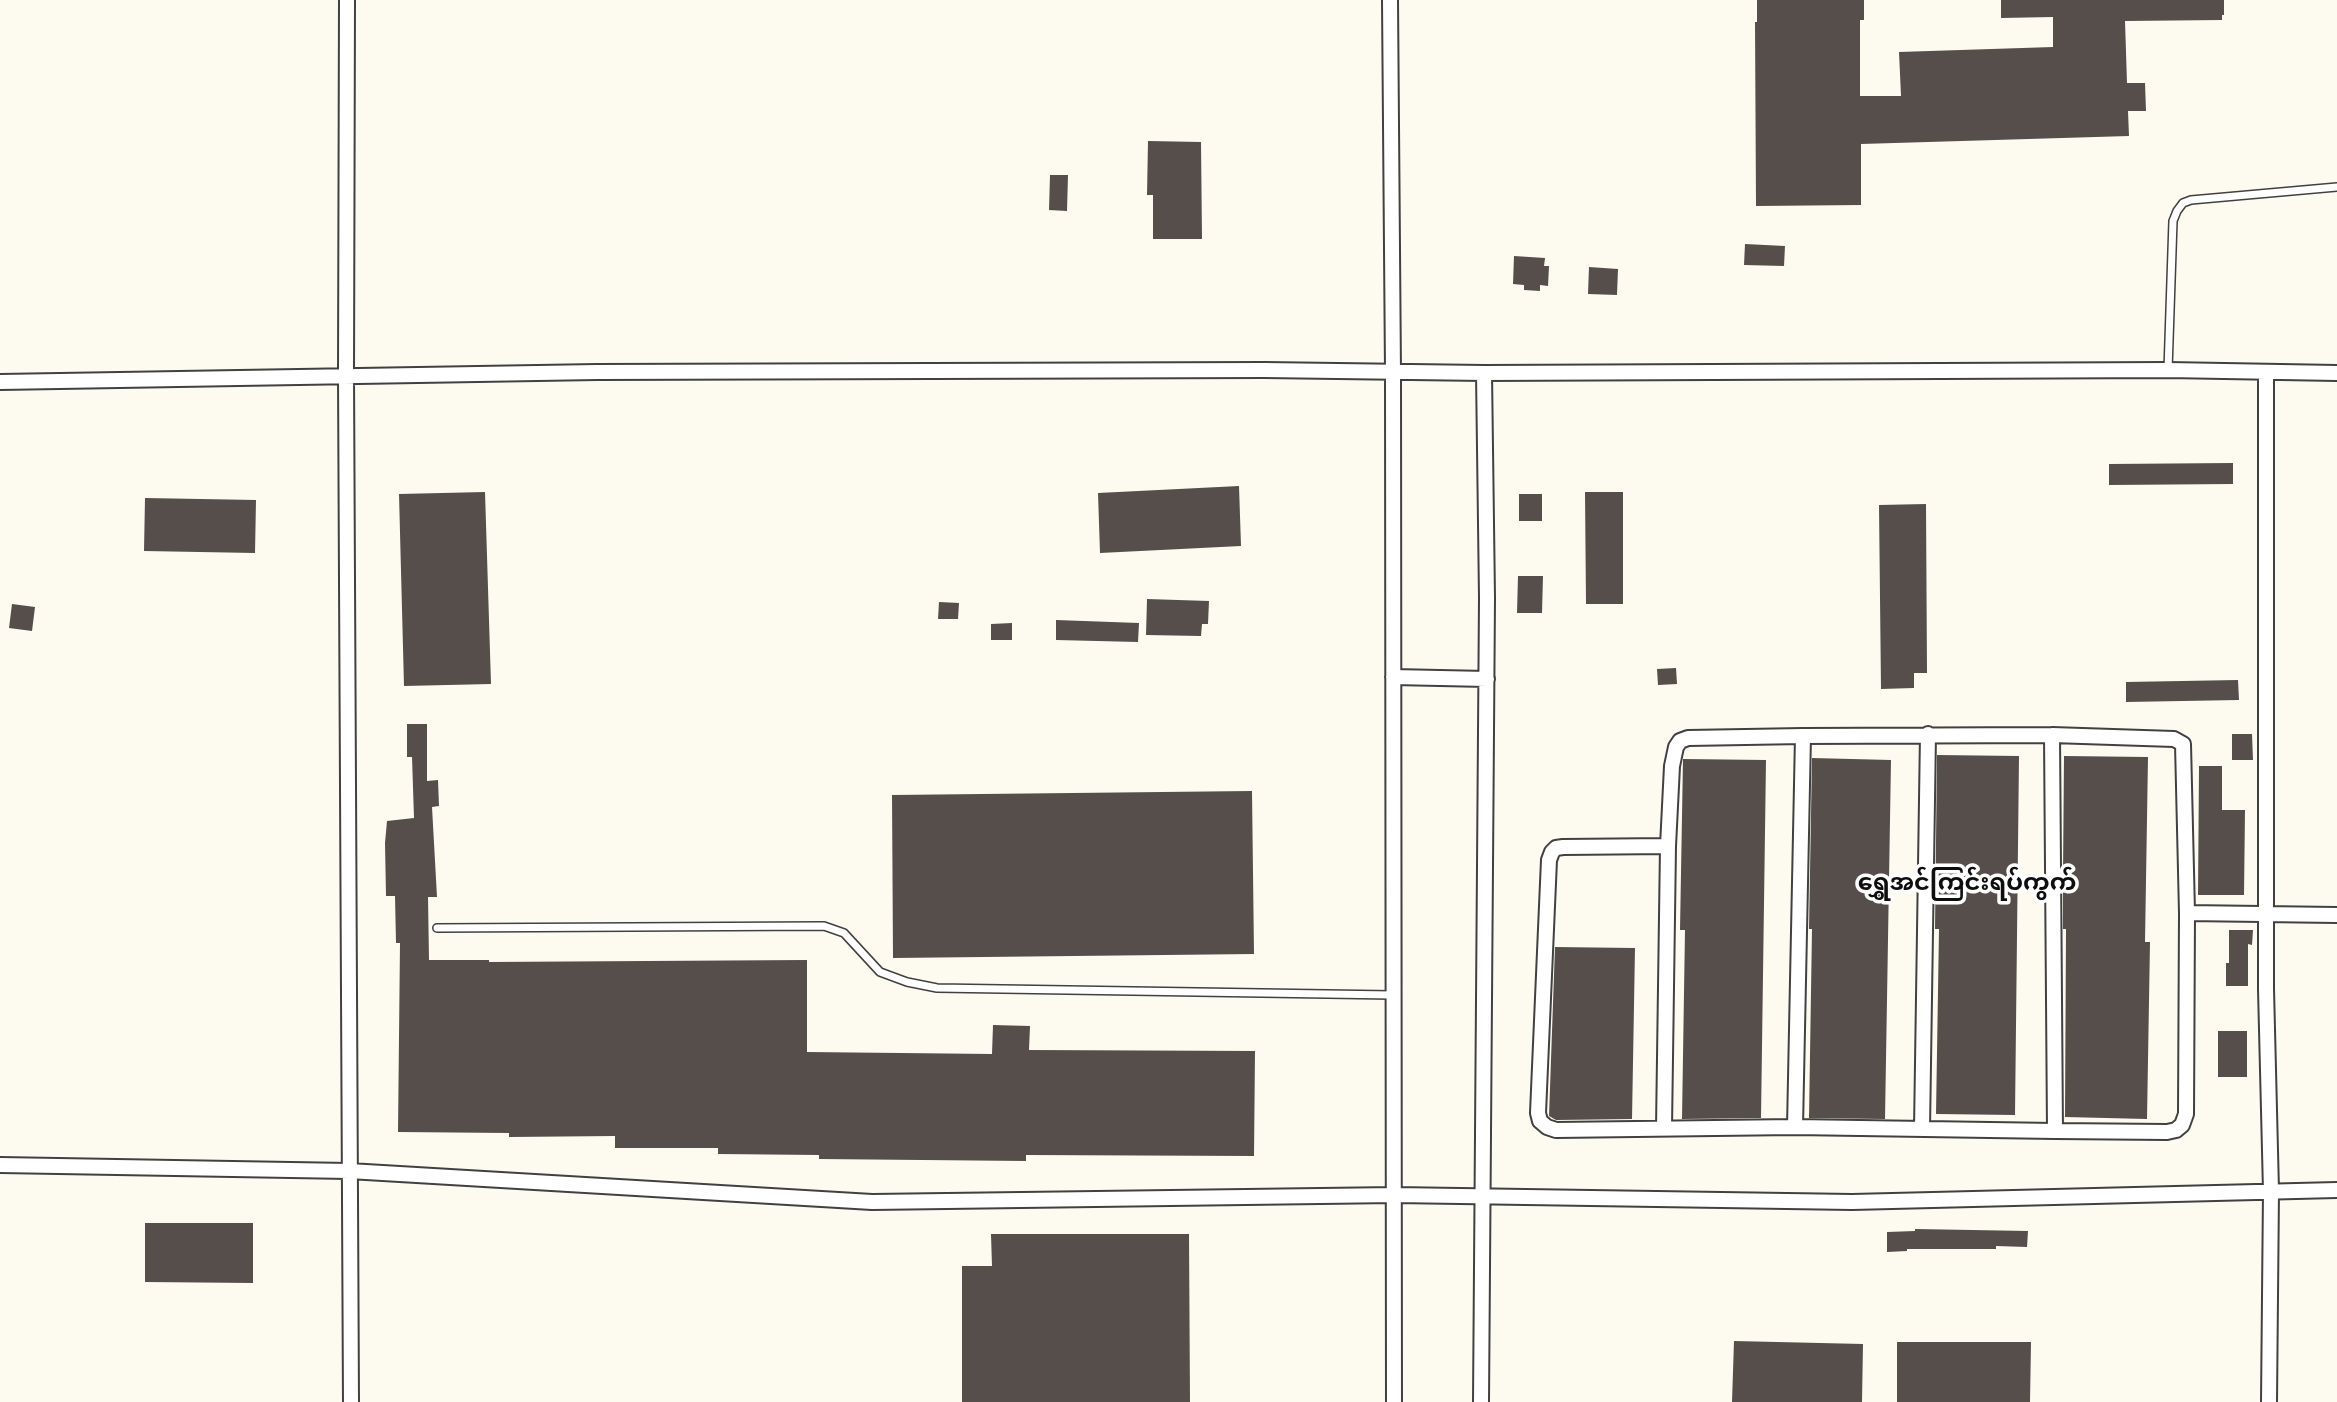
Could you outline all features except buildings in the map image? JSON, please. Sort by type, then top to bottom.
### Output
[{"type":"street","points":[[346,0],[351,1402]]},
{"type":"street","points":[[1390,0],[1394,1402]]},
{"type":"street","points":[[0,382],[625,372],[1484,373],[2168,370],[2337,373]]},
{"type":"street","points":[[1480,1402],[1487,679],[1484,373]]},
{"type":"street","points":[[2266,373],[2266,989],[2271,1191],[2269,1402]]},
{"type":"street","points":[[1393,677],[1487,679]]},
{"type":"street","points":[[1922,1129],[1928,734]]},
{"type":"street","points":[[1664,1128],[1668,846],[1672,766],[1676,747],[1681,741],[1688,738],[1928,734],[2174,739],[2183,744],[2187,913],[2186,1114],[2182,1125],[2167,1132],[1795,1127],[1556,1130],[1547,1127],[1540,1121],[1538,1113],[1549,860],[1552,852],[1563,846],[1668,846]]},
{"type":"street","points":[[2052,735],[2055,1131]]},
{"type":"street","points":[[1795,1127],[1803,736]]},
{"type":"street","points":[[2187,913],[2337,915]]},
{"type":"street","points":[[0,1166],[349,1171],[872,1202],[1395,1195],[1852,1202],[2337,1190]]},
{"type":"lane","points":[[2168,370],[2173,221],[2183,204],[2191,200],[2337,187]]},
{"type":"lane","points":[[437,928],[824,926],[844,933],[880,972],[907,982],[937,988],[1392,995]]},
{"type":"district","name":"ရွှေအင်ကြင်းရပ်ကွက်","points":[[1967,883]]}]
